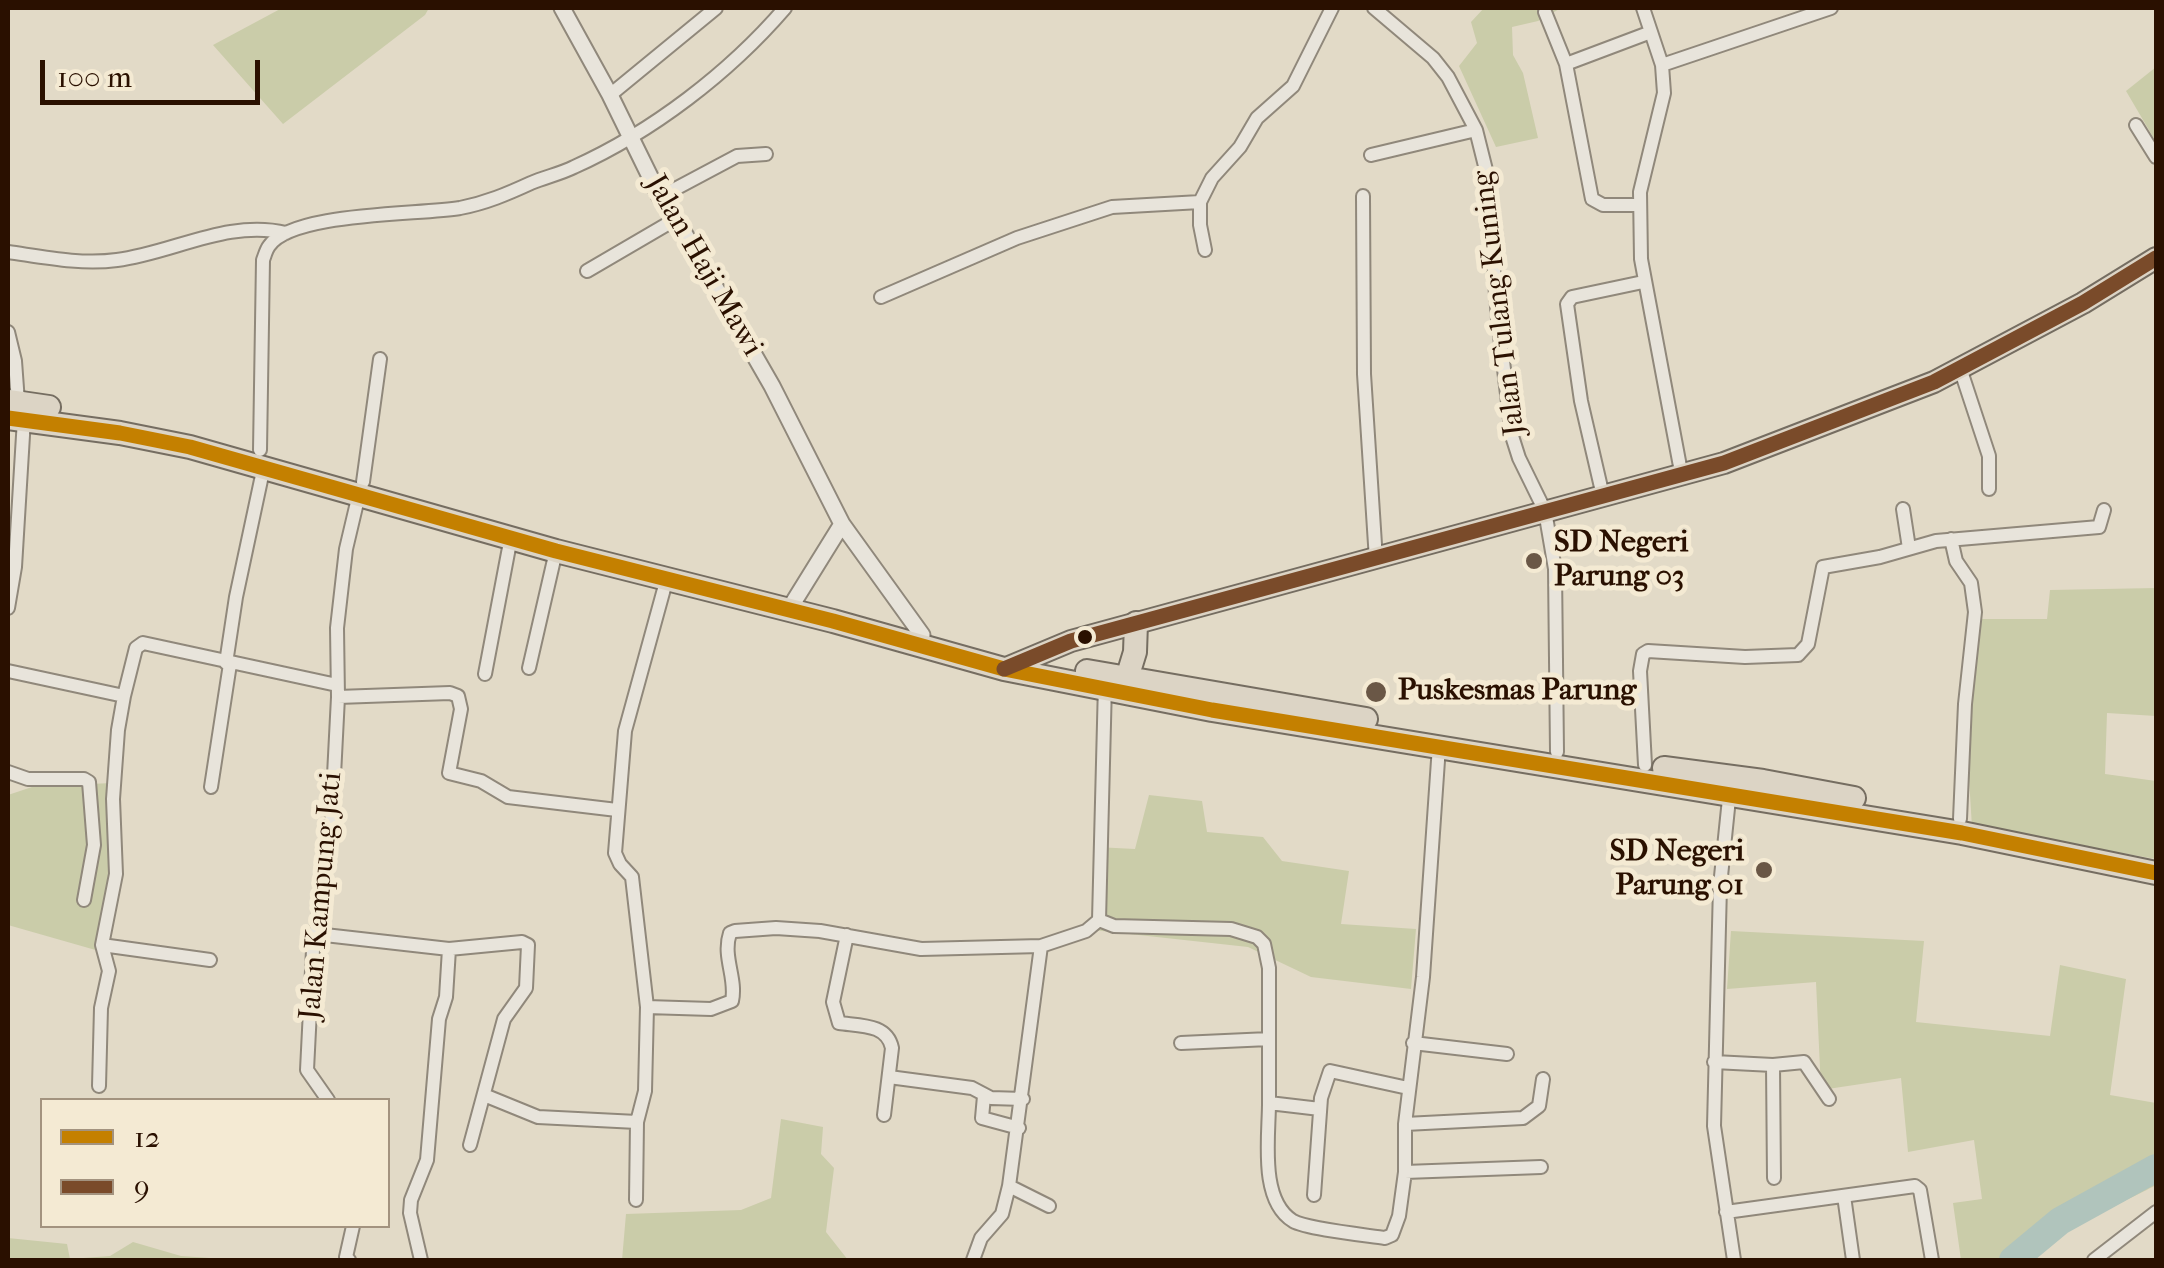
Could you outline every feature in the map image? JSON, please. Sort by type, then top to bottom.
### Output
[{"type":"highway","points":[[14,410],[106,417],[262,458],[556,551],[1115,683]]},
{"type":"highway","points":[[361,488],[792,605],[1004,670],[1115,683],[1397,733],[1645,766],[2156,873]]},
{"type":"highway","points":[[1115,683],[1134,652],[1136,623]]},
{"type":"highway","points":[[1397,733],[1439,746],[1960,819],[2156,857]]},
{"type":"main road","points":[[1004,670],[1071,641],[1682,477],[1878,406],[2083,303],[2156,258]]},
{"type":"street","name":"Jalan Haji Mawi","points":[[562,8],[610,94],[660,197],[772,386],[842,524],[922,635]]},
{"type":"street","points":[[610,94],[716,8]]},
{"type":"street","points":[[211,787],[236,597],[262,458],[263,260],[269,246],[286,233],[321,221],[419,214],[485,203],[572,168],[631,138],[702,86],[785,8]]},
{"type":"street","points":[[1205,250],[1200,202],[1212,178],[1240,147],[1258,118],[1293,86],[1332,8]]},
{"type":"street","name":"Jalan Tulang Kuning","points":[[1374,8],[1433,58],[1448,77],[1476,130],[1486,170],[1512,436],[1518,458],[1545,511],[1555,569],[1557,752]]},
{"type":"street","points":[[1644,8],[1662,65],[1664,93],[1644,166],[1639,205],[1643,282],[1682,477]]},
{"type":"street","points":[[1662,65],[1823,9]]},
{"type":"street","points":[[1544,12],[1566,64],[1592,199],[1603,204],[1639,205]]},
{"type":"street","points":[[1566,64],[1651,32]]},
{"type":"street","points":[[2136,125],[2156,157]]},
{"type":"street","points":[[1371,155],[1476,130]]},
{"type":"street","points":[[660,197],[736,156],[766,154]]},
{"type":"street","points":[[1363,196],[1364,374],[1376,560]]},
{"type":"street","points":[[881,298],[1016,238],[1112,207],[1200,202]]},
{"type":"street","points":[[587,271],[676,219]]},
{"type":"street","points":[[8,252],[85,262],[115,261],[236,231],[270,229],[286,233]]},
{"type":"street","points":[[1603,496],[1584,417],[1567,304],[1572,297],[1643,282]]},
{"type":"street","points":[[8,332],[15,360],[14,566],[8,608]]},
{"type":"street","name":"Jalan Kampung Jati","points":[[327,1098],[306,1070],[316,934],[330,857],[337,628],[342,576],[361,488],[380,358]]},
{"type":"street","points":[[1960,368],[1989,456],[1990,489]]},
{"type":"street","points":[[1903,509],[1909,548]]},
{"type":"street","points":[[1645,766],[1640,671],[1643,654],[1655,650],[1745,657],[1798,656],[1808,644],[1823,568],[1951,540],[2098,527],[2104,510]]},
{"type":"street","points":[[792,605],[842,524]]},
{"type":"street","points":[[484,674],[512,537]]},
{"type":"street","points":[[1951,540],[1956,561],[1972,583],[1976,612],[1965,704],[1960,819]]},
{"type":"street","points":[[529,668],[556,551]]},
{"type":"street","points":[[636,1200],[637,1122],[646,1074],[646,1007],[632,877],[615,853],[625,730],[667,578]]},
{"type":"street","points":[[98,1086],[101,1008],[109,971],[102,944],[116,874],[115,762],[124,696],[139,644],[338,691],[458,696],[461,710],[449,773],[481,782],[508,797],[618,810]]},
{"type":"street","points":[[8,671],[124,696]]},
{"type":"street","points":[[646,1007],[711,1009],[732,1001],[726,943],[735,931],[776,928],[847,935],[921,949],[1041,946],[1086,931],[1099,920],[1115,683]]},
{"type":"street","points":[[1099,920],[1114,926],[1231,929],[1257,938],[1268,954],[1270,968],[1272,1190],[1294,1222],[1385,1238],[1395,1230],[1405,1172],[1405,1124],[1423,977],[1439,746]]},
{"type":"street","points":[[8,772],[28,780],[89,782],[94,845],[84,900]]},
{"type":"street","points":[[1731,785],[1720,886],[1714,1126],[1734,1260]]},
{"type":"street","points":[[316,934],[449,949],[522,942],[528,945],[526,988],[504,1019],[470,1145]]},
{"type":"street","points":[[847,935],[834,1014],[839,1023],[882,1030],[890,1038],[884,1116]]},
{"type":"street","points":[[102,944],[210,960]]},
{"type":"street","points":[[974,1260],[980,1238],[1002,1214],[1009,1186],[1041,946]]},
{"type":"street","points":[[420,1260],[411,1200],[427,1160],[438,1019],[446,997],[449,949]]},
{"type":"street","points":[[1180,1042],[1269,1039]]},
{"type":"street","points":[[1413,1043],[1507,1054]]},
{"type":"street","points":[[1714,1062],[1804,1062],[1830,1100]]},
{"type":"street","points":[[1772,1065],[1774,1178]]},
{"type":"street","points":[[1314,1195],[1320,1109],[1324,1085],[1332,1070],[1408,1088]]},
{"type":"street","points":[[889,1077],[972,1088],[984,1096],[1023,1099]]},
{"type":"street","points":[[1405,1124],[1523,1118],[1539,1106],[1543,1079]]},
{"type":"street","points":[[484,1096],[538,1117],[637,1122]]},
{"type":"street","points":[[984,1096],[982,1118],[1019,1128]]},
{"type":"street","points":[[1269,1103],[1320,1109]]},
{"type":"street","points":[[1405,1172],[1541,1167]]},
{"type":"street","points":[[1009,1186],[1049,1206]]},
{"type":"street","points":[[1726,1212],[1915,1186],[1924,1204],[1932,1260]]},
{"type":"street","points":[[1844,1196],[1853,1260]]},
{"type":"street","points":[[2094,1260],[2156,1212]]},
{"type":"street","points":[[349,1260],[346,1258],[352,1228]]},
{"type":"green space","points":[[282,8],[429,8],[283,124],[213,45]]},
{"type":"green space","points":[[1484,8],[1561,8],[1538,21],[1512,27],[1513,55],[1523,73],[1538,138],[1496,147],[1459,66],[1477,43],[1471,22]]},
{"type":"green space","points":[[2156,67],[2156,142],[2126,91]]},
{"type":"green space","points":[[2156,588],[2156,716],[2107,713],[2105,774],[2156,781],[2156,859],[1972,827],[1967,746],[1977,619],[2047,619],[2050,590]]},
{"type":"green space","points":[[111,783],[114,856],[99,951],[8,925],[8,795],[32,787]]},
{"type":"green space","points":[[1149,795],[1202,801],[1207,832],[1263,837],[1282,861],[1349,871],[1341,924],[1416,929],[1411,989],[1311,977],[1248,947],[1093,930],[1096,847],[1135,849]]},
{"type":"green space","points":[[1731,931],[1924,941],[1916,1022],[2050,1036],[2060,965],[2126,979],[2110,1095],[2156,1103],[2156,1185],[2070,1229],[2029,1260],[1961,1260],[1953,1203],[1982,1199],[1974,1140],[1908,1152],[1901,1078],[1821,1090],[1816,982],[1727,989]]},
{"type":"green space","points":[[781,1119],[823,1127],[821,1154],[834,1168],[826,1232],[848,1260],[622,1260],[626,1214],[741,1210],[771,1198]]},
{"type":"green space","points":[[8,1238],[67,1244],[70,1259],[110,1256],[133,1242],[181,1256],[239,1260],[8,1260]]},
{"type":"waterway","points":[[2013,1260],[2060,1221],[2156,1168]]},
{"type":"transit line","name":"9","points":[[1004,669],[1071,641],[1724,463],[1934,382],[2083,303],[2156,258]]},
{"type":"transit line","name":"12","points":[[8,418],[190,447],[556,551],[1004,669],[1212,710],[1962,833],[2156,873]]},
{"type":"place","name":"SD Negeri Parung 03","points":[[1534,561]]},
{"type":"place","name":"Puskesmas Parung","points":[[1376,692]]},
{"type":"place","name":"SD Negeri Parung 01","points":[[1764,870]]}]
